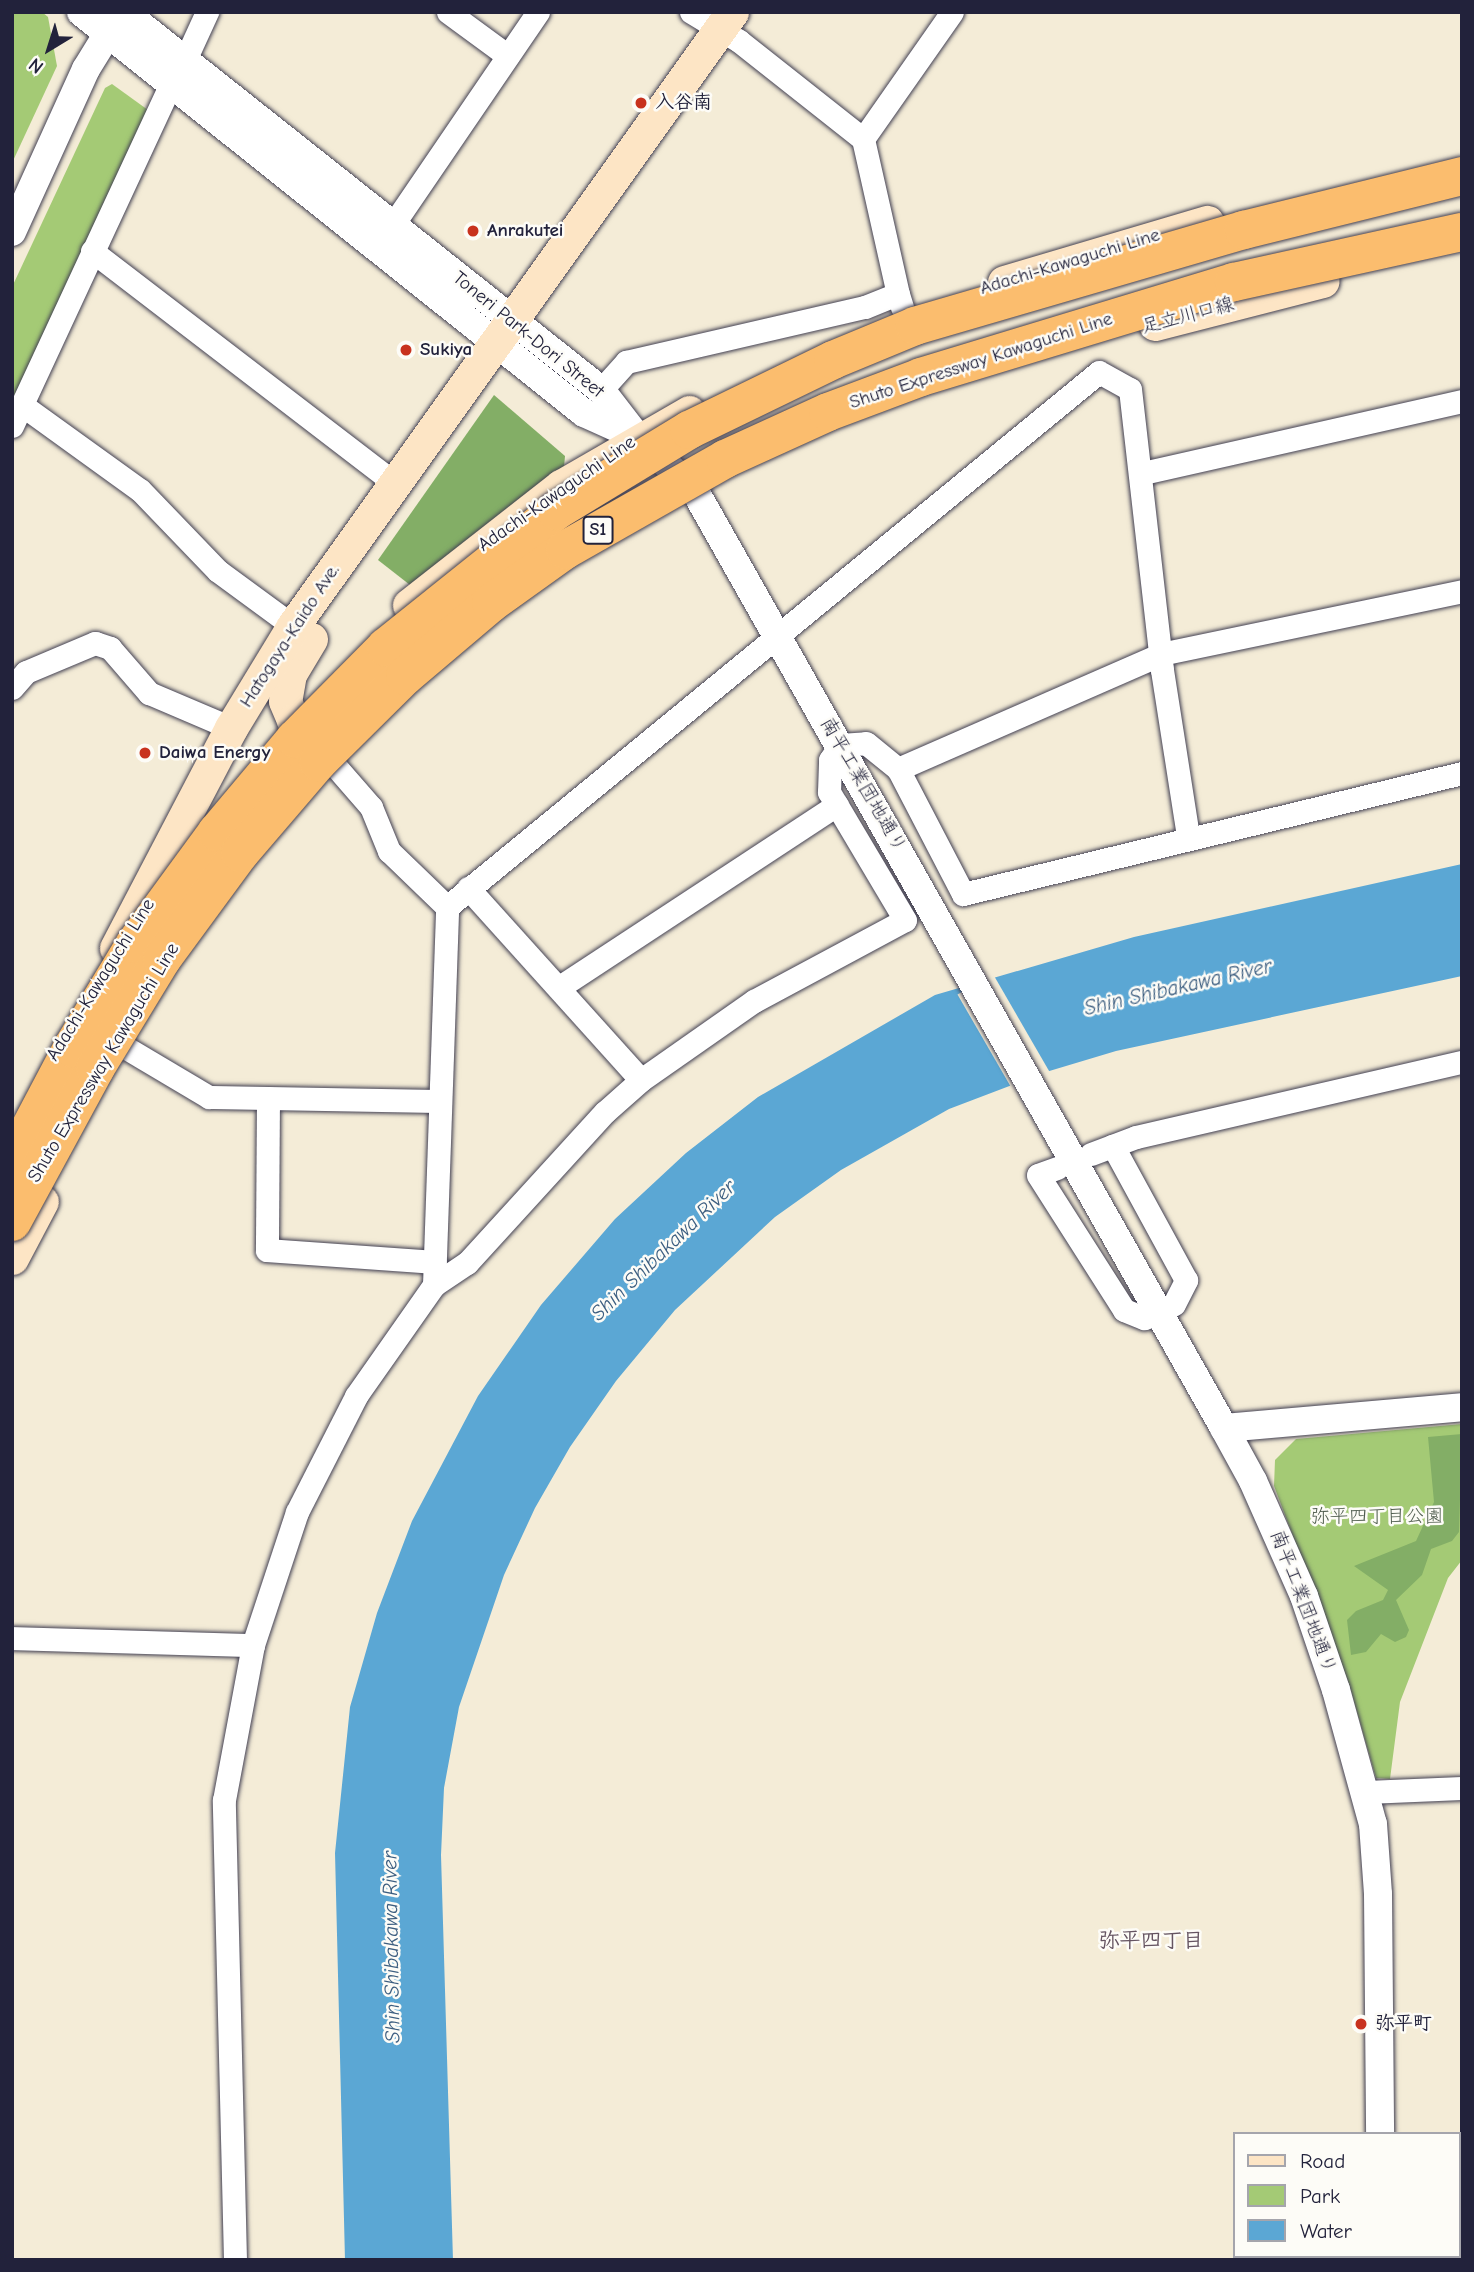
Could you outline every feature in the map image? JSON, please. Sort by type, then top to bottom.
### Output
[{"type":"highway","name":"Shuto Expressway Kawaguchi Line","points":[[12,1162],[72,1048],[135,944],[217,832],[295,739],[386,647],[556,511],[689,430],[833,360],[915,326],[1244,230],[1462,176]]},
{"type":"highway","name":"Shuto Expressway Kawaguchi Line","points":[[14,1240],[142,992],[240,853],[318,762],[405,676],[491,603],[565,550],[725,459],[828,411],[921,377],[1234,282],[1462,232]]},
{"type":"main road","name":"Hatogaya-Kaido Ave.","points":[[116,948],[231,728],[293,626],[393,482],[504,332],[726,21]]},
{"type":"main road","name":"Adachi-Kawaguchi Line","points":[[12,1129],[116,948],[293,720],[370,640],[469,555],[561,486],[638,438],[901,304],[1195,225],[1462,162]]},
{"type":"main road","name":"足立川口線","points":[[695,491],[855,416],[936,388],[1063,348],[1462,247]]},
{"type":"main road","name":"Hatogaya-Kaido Ave.","points":[[293,720],[285,701],[290,674],[504,332]]},
{"type":"main road","points":[[14,1240],[187,952],[337,768],[419,683],[494,620],[616,535],[695,491]]},
{"type":"main road","points":[[293,720],[337,768]]},
{"type":"street","name":"Toneri Park-Dori Street","points":[[81,12],[118,19],[178,72],[504,332],[601,390],[638,438]]},
{"type":"street","points":[[12,426],[92,251],[207,12]]},
{"type":"street","points":[[448,12],[509,56]]},
{"type":"street","points":[[392,226],[538,12]]},
{"type":"street","points":[[601,390],[625,362],[865,307],[901,304],[863,139],[726,21],[691,12]]},
{"type":"street","points":[[863,139],[952,12]]},
{"type":"street","points":[[12,232],[118,19]]},
{"type":"street","name":"Toneri Park-Dori Street","points":[[178,72],[392,226],[504,332],[584,413],[638,438]]},
{"type":"street","points":[[92,251],[393,482]]},
{"type":"street","points":[[235,2260],[224,1800],[253,1645],[283,1550],[325,1453],[356,1396],[434,1273],[447,907],[776,634],[1099,372],[1130,389],[1143,473],[1161,654],[1188,836]]},
{"type":"street","points":[[1143,473],[1462,401]]},
{"type":"street","points":[[22,405],[140,490],[218,572],[293,626]]},
{"type":"street","name":"南平工業団地通り","points":[[638,438],[695,491],[1224,1427],[1253,1481],[1304,1596],[1366,1792],[1377,1872],[1380,2132]]},
{"type":"street","points":[[898,769],[1161,654],[1462,591]]},
{"type":"street","points":[[13,684],[26,672],[95,643],[110,649],[149,693],[231,728]]},
{"type":"street","points":[[268,1098],[267,1250],[434,1273],[467,1263],[542,1176],[641,1080],[754,1001],[905,920],[829,792],[830,760],[840,745],[866,743],[898,769],[963,894],[1188,836],[1462,773]]},
{"type":"street","points":[[337,768],[371,807],[389,851],[447,907]]},
{"type":"street","points":[[561,986],[836,805]]},
{"type":"street","points":[[468,888],[561,986],[641,1080]]},
{"type":"street","points":[[128,1049],[209,1097],[440,1101]]},
{"type":"street","points":[[1091,1154],[1136,1137],[1462,1062]]},
{"type":"street","points":[[1047,1171],[1124,1310],[1144,1318],[1160,1313],[1174,1304],[1186,1280],[1113,1146]]},
{"type":"street","points":[[1224,1427],[1462,1407]]},
{"type":"street","points":[[12,1637],[253,1645]]},
{"type":"street","points":[[1366,1792],[1462,1788]]},
{"type":"green space","points":[[12,12],[42,12],[48,17],[57,66],[12,163]]},
{"type":"green space","points":[[112,84],[148,110],[12,405],[12,287],[105,88]]},
{"type":"green space","points":[[494,395],[565,456],[564,467],[410,585],[378,560]]},
{"type":"green space","name":"弥平四丁目公園","points":[[1462,1424],[1462,1560],[1448,1578],[1400,1702],[1390,1779],[1376,1778],[1349,1684],[1274,1486],[1275,1460],[1296,1439]]},
{"type":"green space","points":[[1462,1434],[1459,1532],[1452,1541],[1431,1549],[1422,1575],[1396,1600],[1409,1630],[1406,1637],[1395,1642],[1381,1634],[1366,1652],[1351,1655],[1347,1620],[1356,1611],[1383,1600],[1388,1590],[1354,1566],[1416,1541],[1434,1502],[1428,1437]]},
{"type":"water","name":"Shin Shibakawa River","points":[[1462,864],[1462,976],[1116,1051],[1046,1072],[949,1109],[841,1170],[775,1217],[675,1310],[616,1381],[570,1447],[535,1508],[504,1575],[459,1707],[444,1788],[441,1855],[453,2260],[345,2260],[335,1853],[350,1707],[377,1613],[412,1521],[478,1396],[541,1305],[615,1219],[686,1153],[758,1097],[935,995],[1134,937]]},
{"type":"pier","points":[[993,974],[1050,1074],[1015,1094],[957,994]]},
{"type":"place","name":"入谷南","points":[[641,103]]},
{"type":"place","name":"Anrakutei","points":[[473,231]]},
{"type":"place","name":"Sukiya","points":[[406,350]]},
{"type":"place","name":"Daiwa Energy","points":[[145,753]]},
{"type":"place","name":"弥平町","points":[[1361,2024]]},
{"type":"district","name":"弥平四丁目","points":[[1151,1940]]}]
